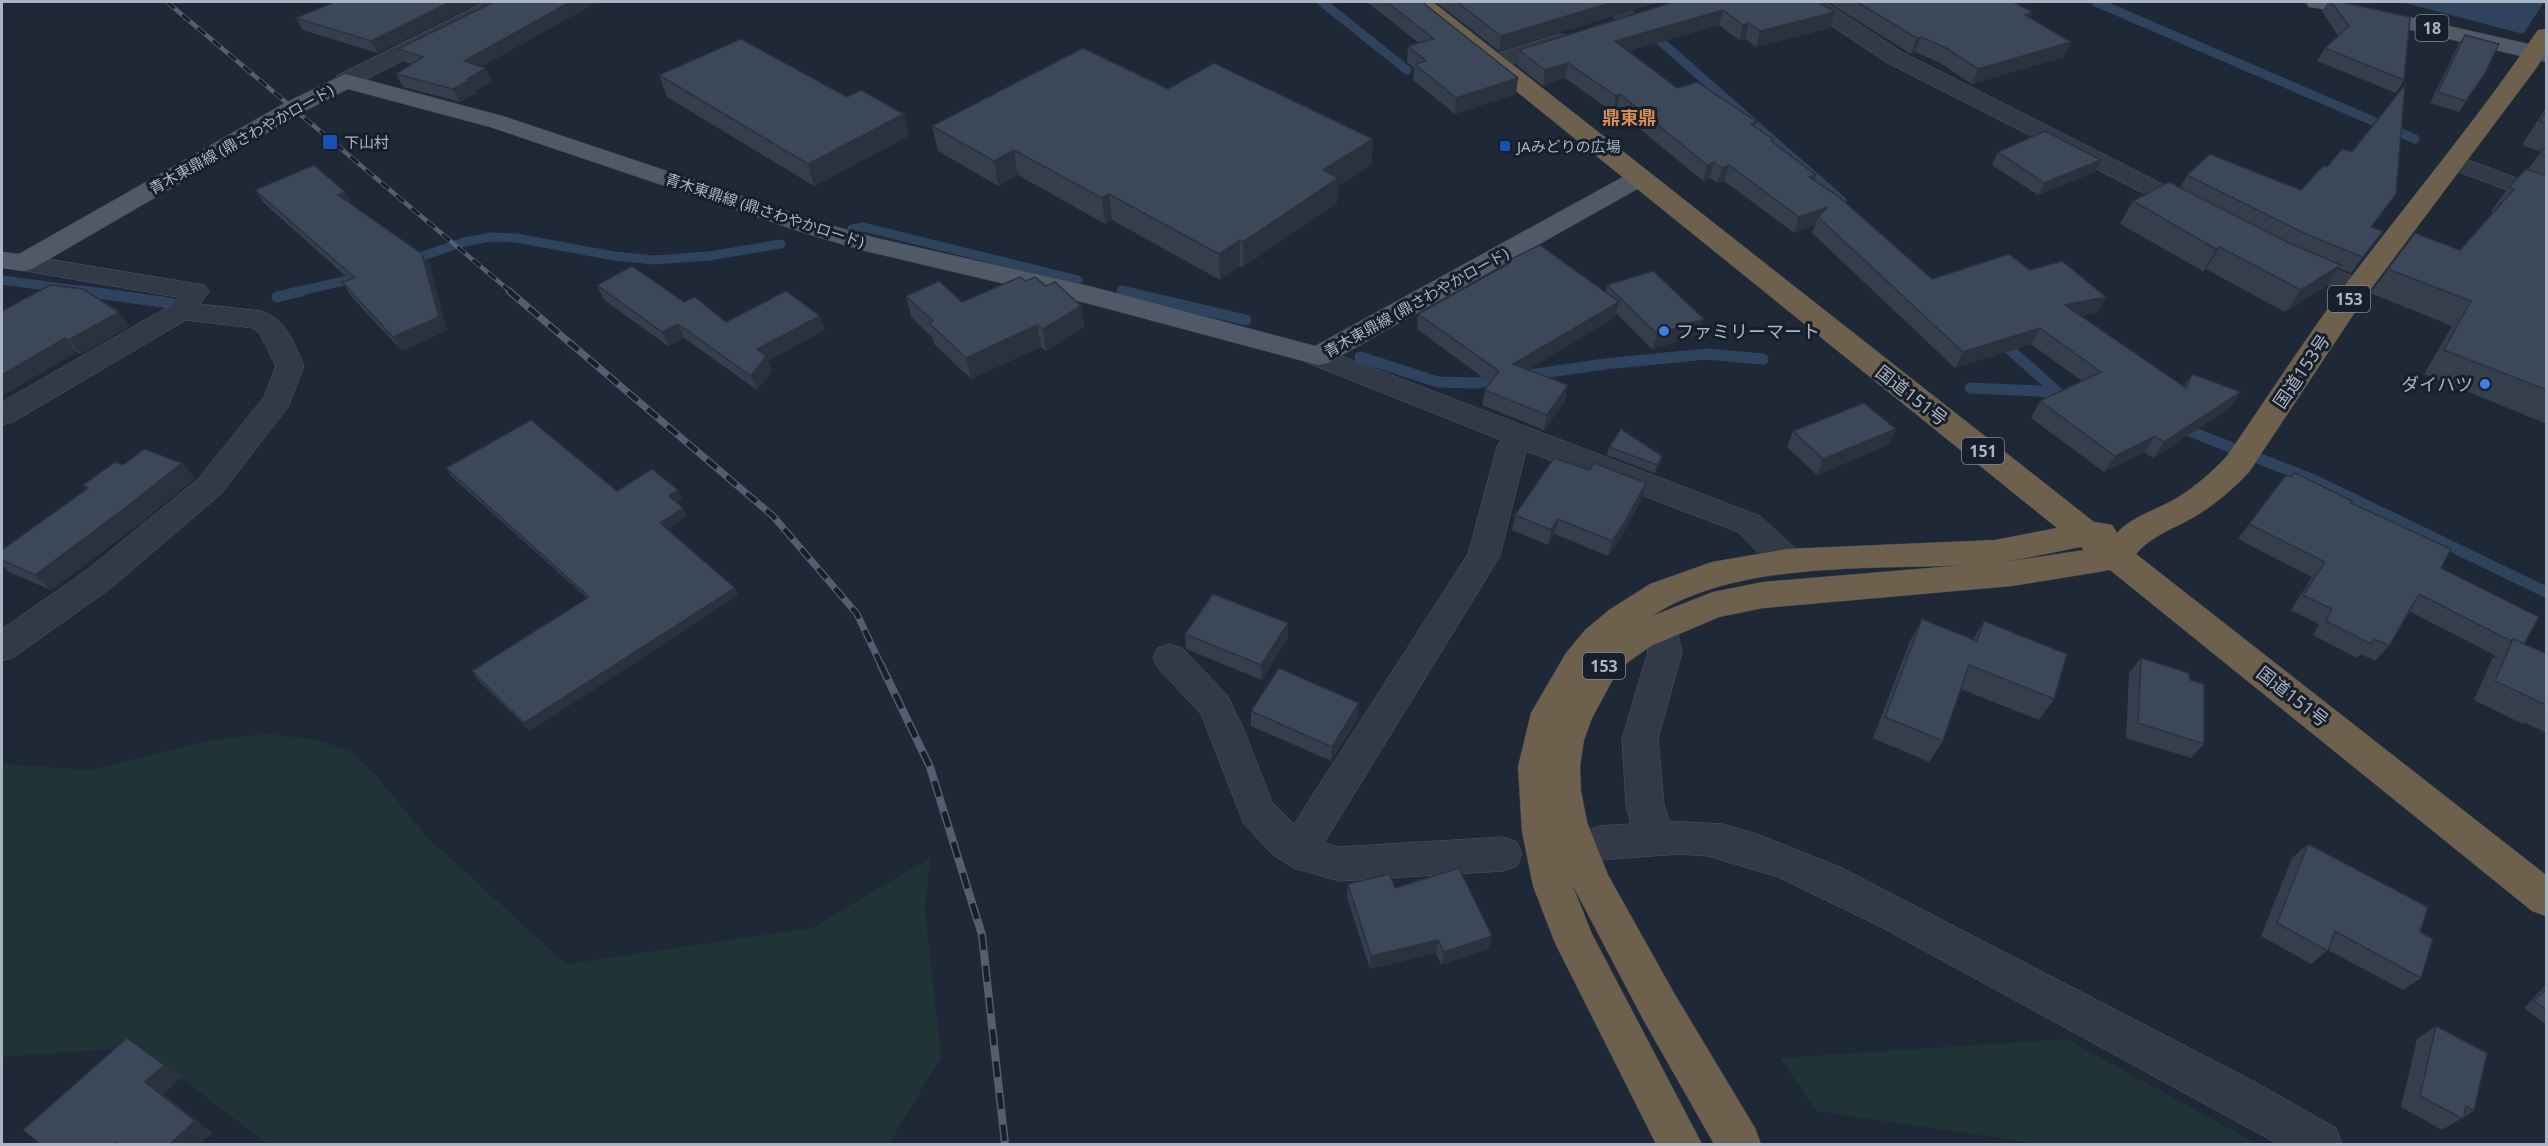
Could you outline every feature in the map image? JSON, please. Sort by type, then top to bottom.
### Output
[{"type":"highway","name":"国道151号","points":[[1420,2],[2087,534]]},
{"type":"highway","name":"国道153号","points":[[2087,534],[2126,545],[2218,485],[2247,451],[2357,288],[2543,46]]},
{"type":"highway","name":"153","points":[[1680,1144],[1575,943],[1553,886],[1541,831],[1536,766],[1549,713],[1578,663],[1597,640],[1621,619],[1662,592],[1712,574],[1787,561],[1995,552],[2087,534]]},
{"type":"highway","name":"国道151号","points":[[2126,545],[2547,898]]},
{"type":"highway","name":"153","points":[[1739,1144],[1659,1007],[1591,882],[1568,822],[1562,791],[1562,766],[1566,740],[1575,716],[1591,686],[1616,652],[1639,636],[1713,605],[1763,595],[2012,574],[2126,545]]},
{"type":"main road","name":"18","points":[[2317,2],[2543,46]]},
{"type":"main road","name":"青木東鼎線 (鼎さわやかロード)","points":[[12,261],[345,81],[498,122],[807,226],[870,244],[1093,296],[1318,356],[1639,178]]},
{"type":"street","points":[[345,81],[500,2]]},
{"type":"street","points":[[1611,2],[1629,19]]},
{"type":"street","points":[[1811,2],[1894,57],[2215,221]]},
{"type":"street","points":[[1607,27],[1652,12]]},
{"type":"street","points":[[1495,62],[1585,34]]},
{"type":"street","points":[[2455,162],[2547,198]]},
{"type":"street","points":[[2276,253],[2357,288]]},
{"type":"street","points":[[2,415],[181,312],[195,291],[12,261]]},
{"type":"street","points":[[2,647],[99,579],[176,517],[210,486],[278,400],[291,366],[272,329],[261,320],[181,312]]},
{"type":"street","points":[[1318,356],[1749,524],[1787,561]]},
{"type":"street","points":[[1299,849],[1484,556],[1512,447],[1521,437]]},
{"type":"street","points":[[1655,840],[1645,805],[1640,739],[1665,652],[1659,626]]},
{"type":"street","points":[[1170,658],[1214,705],[1226,730],[1257,812],[1287,843],[1308,856],[1339,864],[1503,854]]},
{"type":"street","points":[[1600,843],[1672,838],[1720,841],[1780,860],[1857,896],[2160,1053],[2320,1144]]},
{"type":"green space","points":[[268,734],[319,740],[351,752],[377,776],[426,836],[566,964],[812,928],[930,858],[925,910],[941,1058],[889,1144],[267,1144],[141,1047],[2,1057],[2,764],[90,770],[210,740]]},
{"type":"green space","points":[[2067,1039],[2257,1144],[2039,1144],[1816,1111],[1780,1058]]},
{"type":"water","points":[[2402,2],[2546,2],[2546,40]]},
{"type":"pier","points":[[2546,2],[2546,43],[2522,36]]},
{"type":"building","points":[[335,2],[450,2],[371,41],[296,18]]},
{"type":"building","points":[[494,2],[570,2],[464,61],[486,68],[453,89],[396,74],[423,57],[398,49]]},
{"type":"building","points":[[1387,2],[1422,2],[1518,78],[1456,98],[1415,64],[1426,61],[1408,46],[1434,39]]},
{"type":"building","points":[[1457,2],[1613,2],[1501,36]]},
{"type":"building","points":[[1673,2],[1818,2],[1835,12],[1760,31],[1749,23],[1743,25],[1723,10],[1615,41],[1677,88],[1697,82],[1757,122],[1751,124],[1816,175],[1809,177],[1838,196],[1932,279],[2009,254],[2030,270],[2062,261],[2106,297],[2065,305],[2186,388],[2192,374],[2241,392],[2164,442],[2155,436],[2115,456],[2040,401],[2101,372],[2040,328],[1963,352],[1818,217],[1828,207],[1799,217],[1729,165],[1722,168],[1714,162],[1707,165],[1620,94],[1616,96],[1568,63],[1545,70],[1519,50]]},
{"type":"building","points":[[1857,2],[2013,2],[2033,12],[2025,15],[2071,42],[1978,69],[1946,48],[1921,37],[1917,38]]},
{"type":"building","points":[[2331,2],[2341,2],[2410,17],[2404,80],[2325,48],[2349,26]]},
{"type":"building","points":[[2465,35],[2499,44],[2485,73],[2466,101],[2438,92]]},
{"type":"building","points":[[741,39],[847,97],[861,90],[904,114],[808,164],[659,75]]},
{"type":"building","points":[[1083,48],[1168,89],[1214,63],[1373,139],[1323,170],[1338,178],[1243,242],[1240,240],[1219,254],[1109,194],[1102,198],[1014,150],[994,161],[932,126]]},
{"type":"building","points":[[2405,85],[2396,194],[2371,227],[2383,231],[2363,257],[2306,234],[2187,175],[2210,154],[2301,190],[2323,166],[2327,167],[2342,149],[2352,152]]},
{"type":"building","points":[[2547,111],[2547,123],[2540,121]]},
{"type":"building","points":[[2045,131],[2101,160],[2044,183],[1998,152]]},
{"type":"building","points":[[2547,146],[2547,156],[2540,153]]},
{"type":"building","points":[[314,165],[345,192],[338,195],[422,254],[439,317],[393,337],[342,282],[355,278],[255,190]]},
{"type":"building","points":[[2526,169],[2547,176],[2547,390],[2444,350],[2471,301],[2388,269],[2415,233],[2460,250],[2514,189],[2509,187]]},
{"type":"building","points":[[2169,182],[2291,244],[2341,265],[2301,290],[2220,247],[2216,249],[2133,201]]},
{"type":"building","points":[[1540,245],[1619,302],[1513,364],[1568,385],[1547,415],[1485,390],[1499,371],[1418,314],[1508,264],[1505,262]]},
{"type":"building","points":[[632,266],[684,302],[695,297],[726,322],[786,291],[820,316],[757,349],[766,356],[751,376],[678,324],[662,332],[597,285]]},
{"type":"building","points":[[1653,271],[1704,319],[1657,334],[1607,285]]},
{"type":"building","points":[[1020,277],[1026,281],[1035,277],[1046,286],[1055,282],[1081,306],[1043,329],[1037,325],[966,358],[929,323],[933,321],[906,296],[939,281],[962,302]]},
{"type":"building","points":[[50,285],[83,289],[119,312],[69,340],[65,338],[2,375],[2,311]]},
{"type":"building","points":[[1864,403],[1896,429],[1823,459],[1793,431]]},
{"type":"building","points":[[531,420],[617,491],[652,469],[678,490],[669,496],[683,508],[660,523],[735,588],[524,723],[472,671],[589,597],[446,468]]},
{"type":"building","points":[[1621,429],[1662,456],[1657,465],[1609,447]]},
{"type":"building","points":[[144,449],[182,463],[35,575],[2,560],[2,550],[88,488],[83,485],[115,462],[123,465]]},
{"type":"building","points":[[1554,458],[1590,470],[1594,463],[1646,483],[1612,541],[1558,519],[1551,530],[1515,515]]},
{"type":"building","points":[[2295,473],[2352,501],[2351,503],[2451,549],[2441,568],[2539,617],[2524,644],[2513,639],[2511,641],[2419,594],[2389,646],[2374,639],[2371,644],[2326,621],[2332,609],[2303,595],[2325,562],[2249,524],[2286,475],[2291,477]]},
{"type":"building","points":[[1213,594],[1288,623],[1261,665],[1185,634]]},
{"type":"building","points":[[1922,619],[1977,641],[1984,621],[2067,654],[2054,699],[1969,665],[1943,741],[1885,717]]},
{"type":"building","points":[[2513,639],[2547,654],[2546,705],[2495,681]]},
{"type":"building","points":[[2141,658],[2189,673],[2190,680],[2204,684],[2204,744],[2138,723]]},
{"type":"building","points":[[1279,668],[1359,703],[1332,747],[1251,711]]},
{"type":"building","points":[[2308,844],[2428,907],[2420,932],[2433,939],[2421,978],[2335,931],[2328,951],[2277,923]]},
{"type":"building","points":[[1459,868],[1492,936],[1444,952],[1438,940],[1371,956],[1348,884],[1390,874],[1395,888]]},
{"type":"building","points":[[2547,988],[2547,1010],[2534,1001]]},
{"type":"building","points":[[2436,1026],[2487,1053],[2474,1111],[2466,1106],[2463,1119],[2420,1096]]},
{"type":"building","points":[[127,1038],[164,1065],[145,1082],[195,1121],[170,1144],[118,1144],[116,1142],[114,1144],[40,1144],[23,1130]]},
{"type":"waterway","points":[[1322,2],[1407,70]]},
{"type":"waterway","points":[[2096,2],[2415,139]]},
{"type":"waterway","points":[[1650,32],[1842,201]]},
{"type":"waterway","points":[[852,229],[863,227],[1078,280]]},
{"type":"waterway","points":[[408,261],[464,242],[491,237],[516,238],[614,256],[654,260],[709,256],[781,244]]},
{"type":"waterway","points":[[296,292],[357,278]]},
{"type":"waterway","points":[[2,280],[93,292]]},
{"type":"waterway","points":[[82,291],[170,303]]},
{"type":"waterway","points":[[277,297],[302,291]]},
{"type":"waterway","points":[[1128,292],[1122,291],[1246,320]]},
{"type":"waterway","points":[[1999,340],[2062,396]]},
{"type":"waterway","points":[[1522,376],[1605,364],[1706,354],[1763,359]]},
{"type":"waterway","points":[[1360,357],[1438,382],[1475,383],[1505,379]]},
{"type":"waterway","points":[[1970,388],[2039,391],[2070,398]]},
{"type":"waterway","points":[[2179,427],[2314,480],[2546,592]]},
{"type":"railway","points":[[167,2],[511,292]]},
{"type":"railway","points":[[509,291],[773,516],[857,614],[882,667]]},
{"type":"railway","points":[[881,665],[930,767],[982,935],[1005,1144]]},
{"type":"place","name":"下山村","points":[[330,142]]},
{"type":"place","name":"JAみどりの広場","points":[[1505,146]]},
{"type":"place","name":"ファミリーマート","points":[[1664,331]]},
{"type":"place","name":"ダイハツ","points":[[2485,384]]},
{"type":"district","name":"鼎東鼎","points":[[1629,117]]}]
